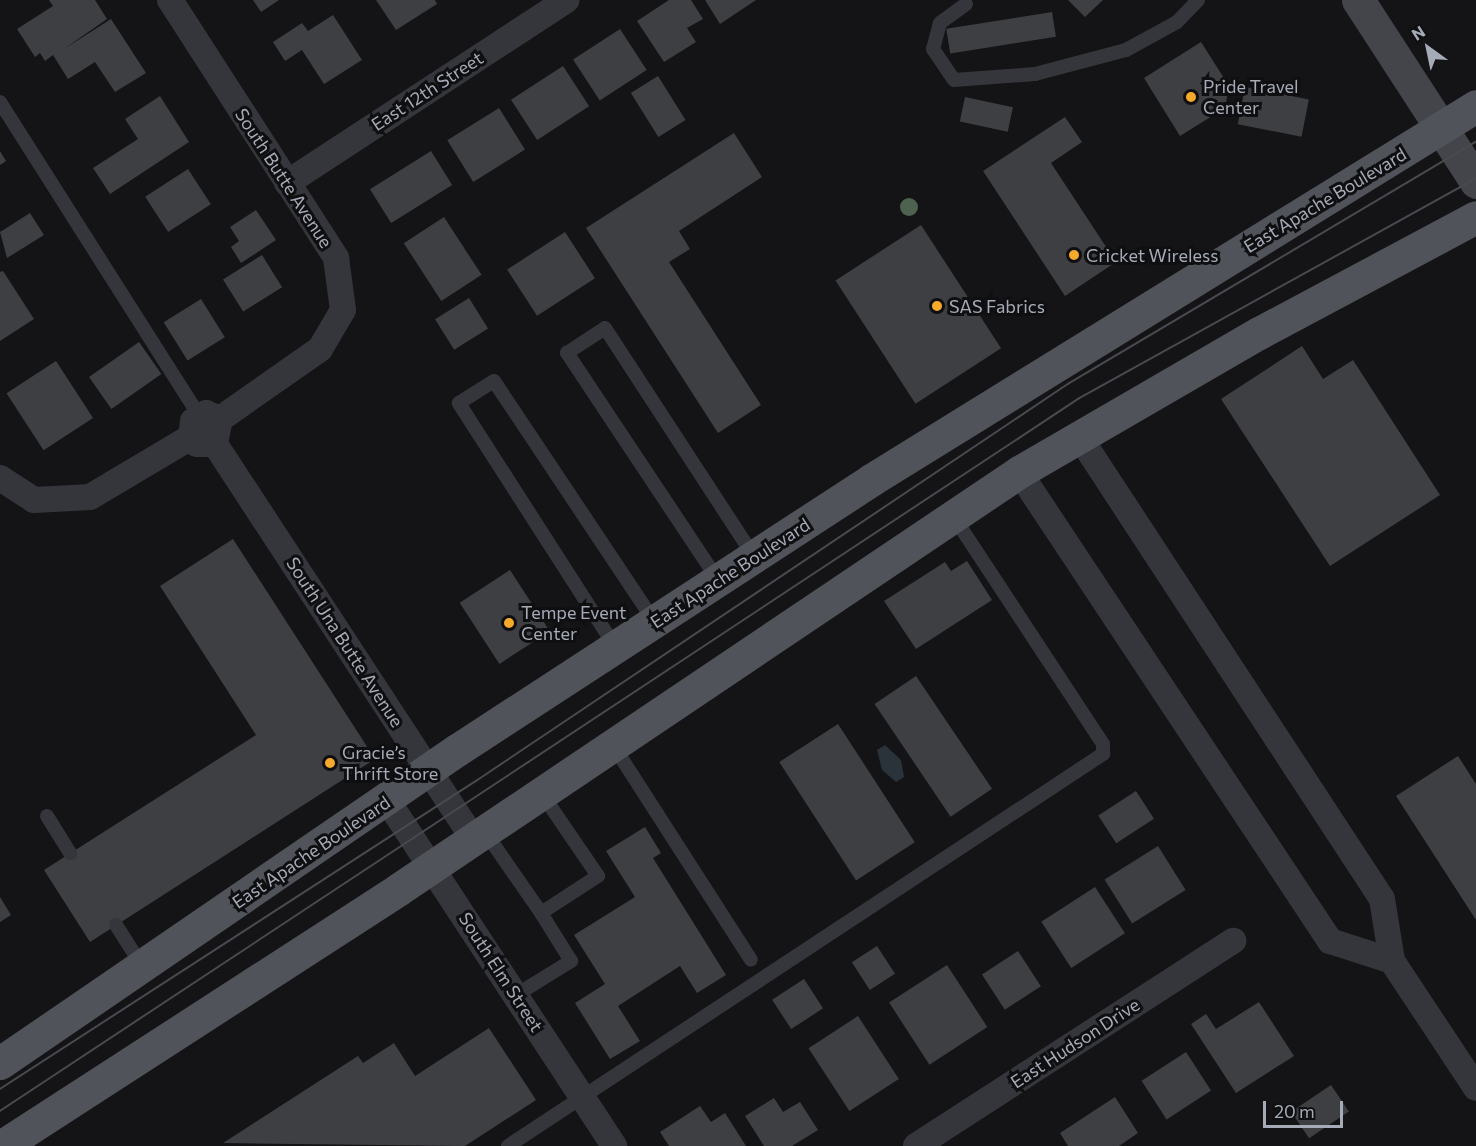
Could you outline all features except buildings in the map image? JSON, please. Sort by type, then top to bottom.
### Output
[{"type":"main road","points":[[1364,2],[1476,182]]},
{"type":"main road","name":"East Apache Boulevard","points":[[0,1063],[143,968],[429,770],[1019,385],[1476,106]]},
{"type":"main road","points":[[17,1142],[542,794],[1019,472],[1078,436],[1476,218]]},
{"type":"street","name":"South Butte Avenue","points":[[0,478],[34,500],[90,497],[209,427],[320,349],[343,310],[336,258],[170,0]]},
{"type":"street","name":"East 12th Street","points":[[287,183],[567,0]]},
{"type":"street","name":"South Una Butte Avenue","points":[[209,427],[429,770],[479,836]]},
{"type":"street","points":[[1078,436],[1382,899],[1392,962],[1476,1088]]},
{"type":"street","points":[[1019,472],[1330,941],[1392,962]]},
{"type":"street","name":"South Elm Street","points":[[387,800],[614,1146]]},
{"type":"street","name":"East Hudson Drive","points":[[916,1146],[1233,940]]},
{"type":"lane","points":[[966,4],[940,23],[933,49],[954,80],[1035,74],[1126,50],[1177,21],[1198,0]]},
{"type":"lane","points":[[0,102],[209,427]]},
{"type":"lane","points":[[719,582],[567,353],[605,328],[755,558]]},
{"type":"lane","points":[[616,648],[459,403],[494,381],[655,622]]},
{"type":"lane","points":[[508,1146],[1103,754],[1103,744],[952,516]]},
{"type":"lane","points":[[613,745],[752,960]]},
{"type":"lane","points":[[541,913],[598,876],[542,794]]},
{"type":"lane","points":[[47,816],[70,853]]},
{"type":"lane","points":[[479,836],[541,913],[571,961],[516,995]]},
{"type":"lane","points":[[116,925],[143,968]]},
{"type":"shaded area","points":[[885,745],[901,760],[904,777],[896,782],[882,770],[877,750]]},
{"type":"tram line","points":[[0,1089],[476,781],[1068,384],[1476,142]]},
{"type":"tram line","points":[[0,1111],[1078,399],[1476,178]]},
{"type":"place","name":"Pride Travel Center","points":[[1191,97]]},
{"type":"place","name":"Cricket Wireless","points":[[1074,255]]},
{"type":"place","name":"SAS Fabrics","points":[[937,306]]},
{"type":"place","name":"Tempe Event Center","points":[[509,623]]},
{"type":"place","name":"Gracie’s Thrift Store","points":[[330,763]]}]
